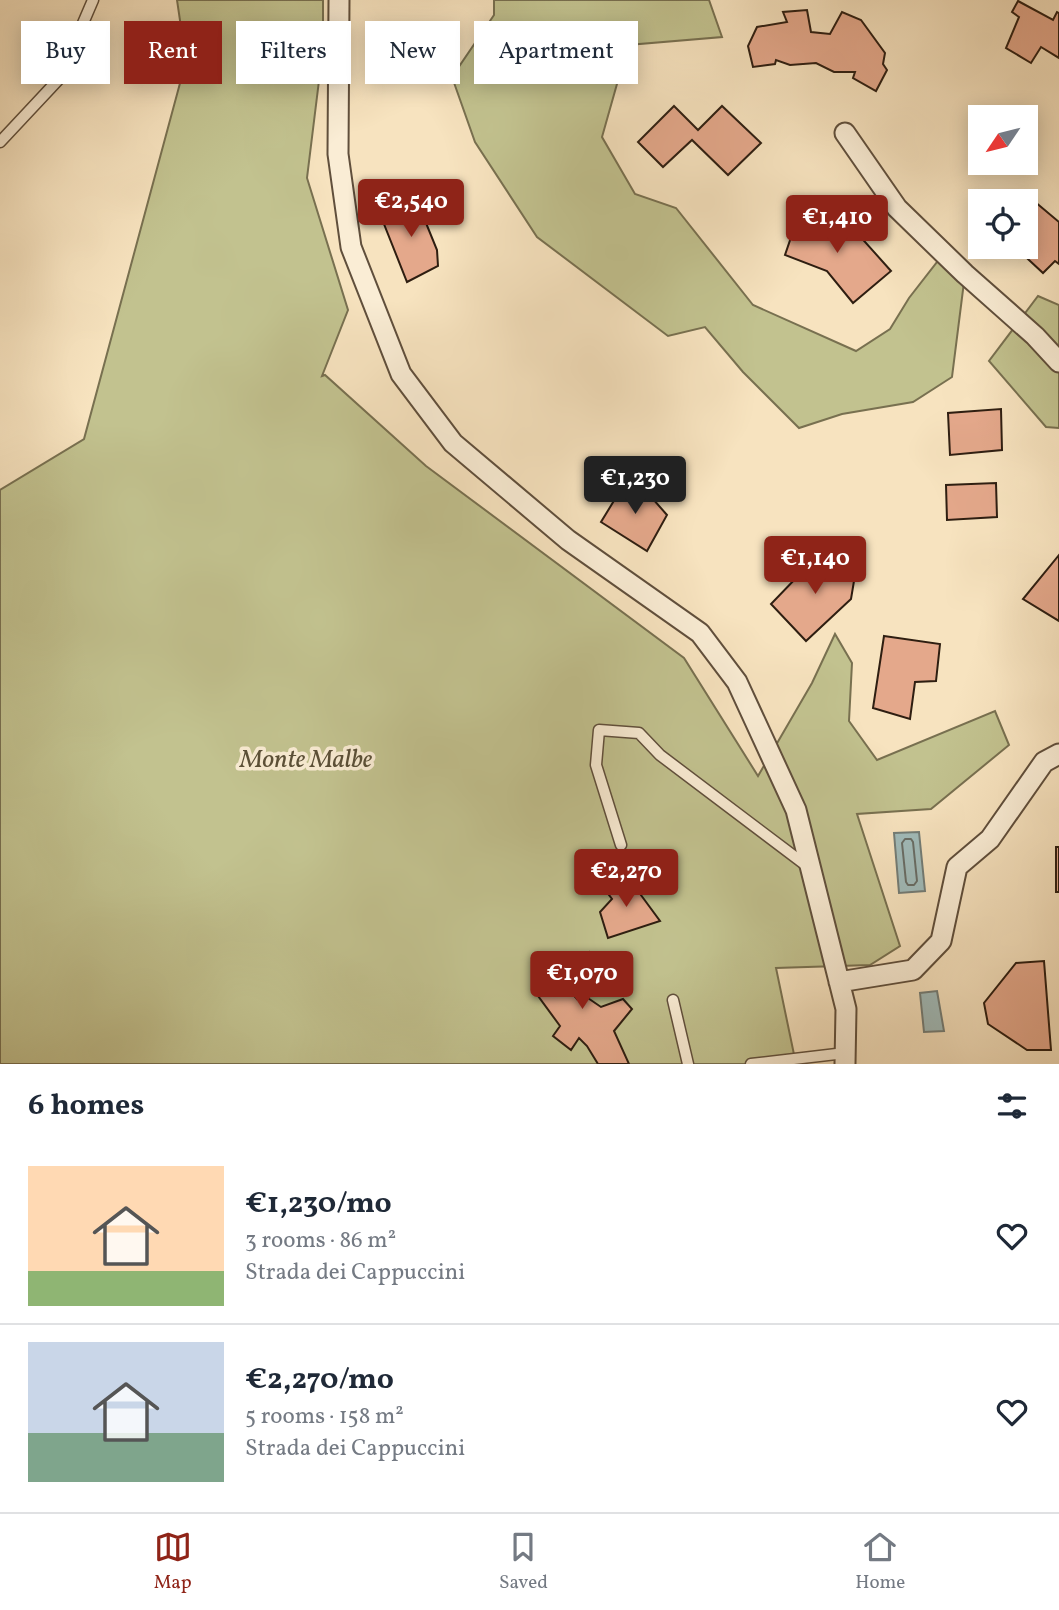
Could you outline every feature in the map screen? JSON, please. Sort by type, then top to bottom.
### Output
[{"type":"street","points":[[339,0],[338,154],[351,247],[401,374],[453,443],[568,540],[700,633],[737,682],[796,810],[846,1009],[845,1059]]},
{"type":"street","points":[[845,133],[897,208],[965,274],[1035,336],[1059,362]]},
{"type":"street","points":[[839,982],[913,970],[941,941],[957,867],[990,839],[1044,762],[1059,754]]},
{"type":"lane","points":[[0,142],[60,79],[93,0]]},
{"type":"lane","points":[[621,845],[596,765],[599,730],[639,733],[660,755],[810,868]]},
{"type":"lane","points":[[673,1000],[688,1064]]},
{"type":"lane","points":[[751,1064],[845,1059]]},
{"type":"green space","name":"Monte Malbe","points":[[177,0],[323,0],[323,21],[236,21],[236,84],[319,84],[307,178],[348,310],[322,376],[325,375],[426,466],[684,658],[758,776],[812,683],[835,634],[852,663],[849,721],[877,760],[995,711],[1009,745],[931,809],[857,814],[900,946],[870,965],[776,968],[796,1064],[0,1064],[0,490],[84,439],[180,84],[222,84],[222,21],[180,21]]},
{"type":"green space","points":[[494,0],[709,0],[722,37],[638,44],[638,21],[490,21],[494,15]]},
{"type":"green space","points":[[474,45],[474,84],[617,84],[602,137],[635,194],[676,208],[753,305],[856,351],[890,329],[909,298],[944,253],[965,274],[952,377],[913,402],[842,414],[799,428],[743,372],[705,327],[668,336],[537,237],[475,142],[454,84],[460,84],[460,65]]},
{"type":"green space","points":[[1038,296],[1059,305],[1059,428],[1046,427],[989,361]]},
{"type":"water","points":[[919,832],[925,891],[899,893],[894,833]]},
{"type":"water","points":[[937,991],[944,1031],[924,1032],[920,993]]},
{"type":"building","points":[[1018,1],[1053,20],[1057,12],[1059,13],[1059,58],[1041,47],[1031,63],[1006,48],[1019,17],[1012,12]]},
{"type":"building","points":[[807,10],[811,32],[830,34],[842,12],[861,20],[885,53],[883,64],[887,70],[876,91],[853,78],[855,72],[834,72],[816,63],[790,65],[776,60],[775,64],[753,67],[748,46],[757,27],[787,22],[783,12]]},
{"type":"building","points":[[674,106],[698,130],[722,106],[761,143],[728,175],[692,140],[663,167],[638,142]]},
{"type":"building","points":[[415,196],[437,250],[438,266],[407,282],[380,214]]},
{"type":"building","points":[[1038,204],[1059,222],[1059,264],[1055,261],[1043,273],[1028,259],[1038,259]]},
{"type":"building","points":[[799,214],[858,234],[891,271],[853,303],[827,271],[785,255]]},
{"type":"building","points":[[1001,409],[1002,450],[950,455],[948,413]]},
{"type":"building","points":[[626,481],[653,499],[667,515],[647,551],[601,522]]},
{"type":"building","points":[[996,483],[997,517],[947,520],[946,485]]},
{"type":"building","points":[[824,549],[854,581],[851,599],[806,641],[771,604]]},
{"type":"building","points":[[1059,555],[1059,621],[1023,599]]},
{"type":"building","points":[[884,636],[940,644],[936,681],[915,682],[910,719],[873,708]]},
{"type":"building","points":[[1056,847],[1059,847],[1059,892],[1056,892]]},
{"type":"building","points":[[624,872],[660,921],[608,938],[600,912],[612,899],[606,891]]},
{"type":"building","points":[[589,952],[596,973],[570,991],[577,999],[582,994],[601,1007],[623,999],[632,1009],[614,1031],[629,1064],[598,1064],[579,1038],[571,1050],[553,1036],[560,1026],[533,989],[555,963]]},
{"type":"building","points":[[1044,961],[1051,1050],[1027,1050],[988,1024],[984,1003],[1016,963]]}]
